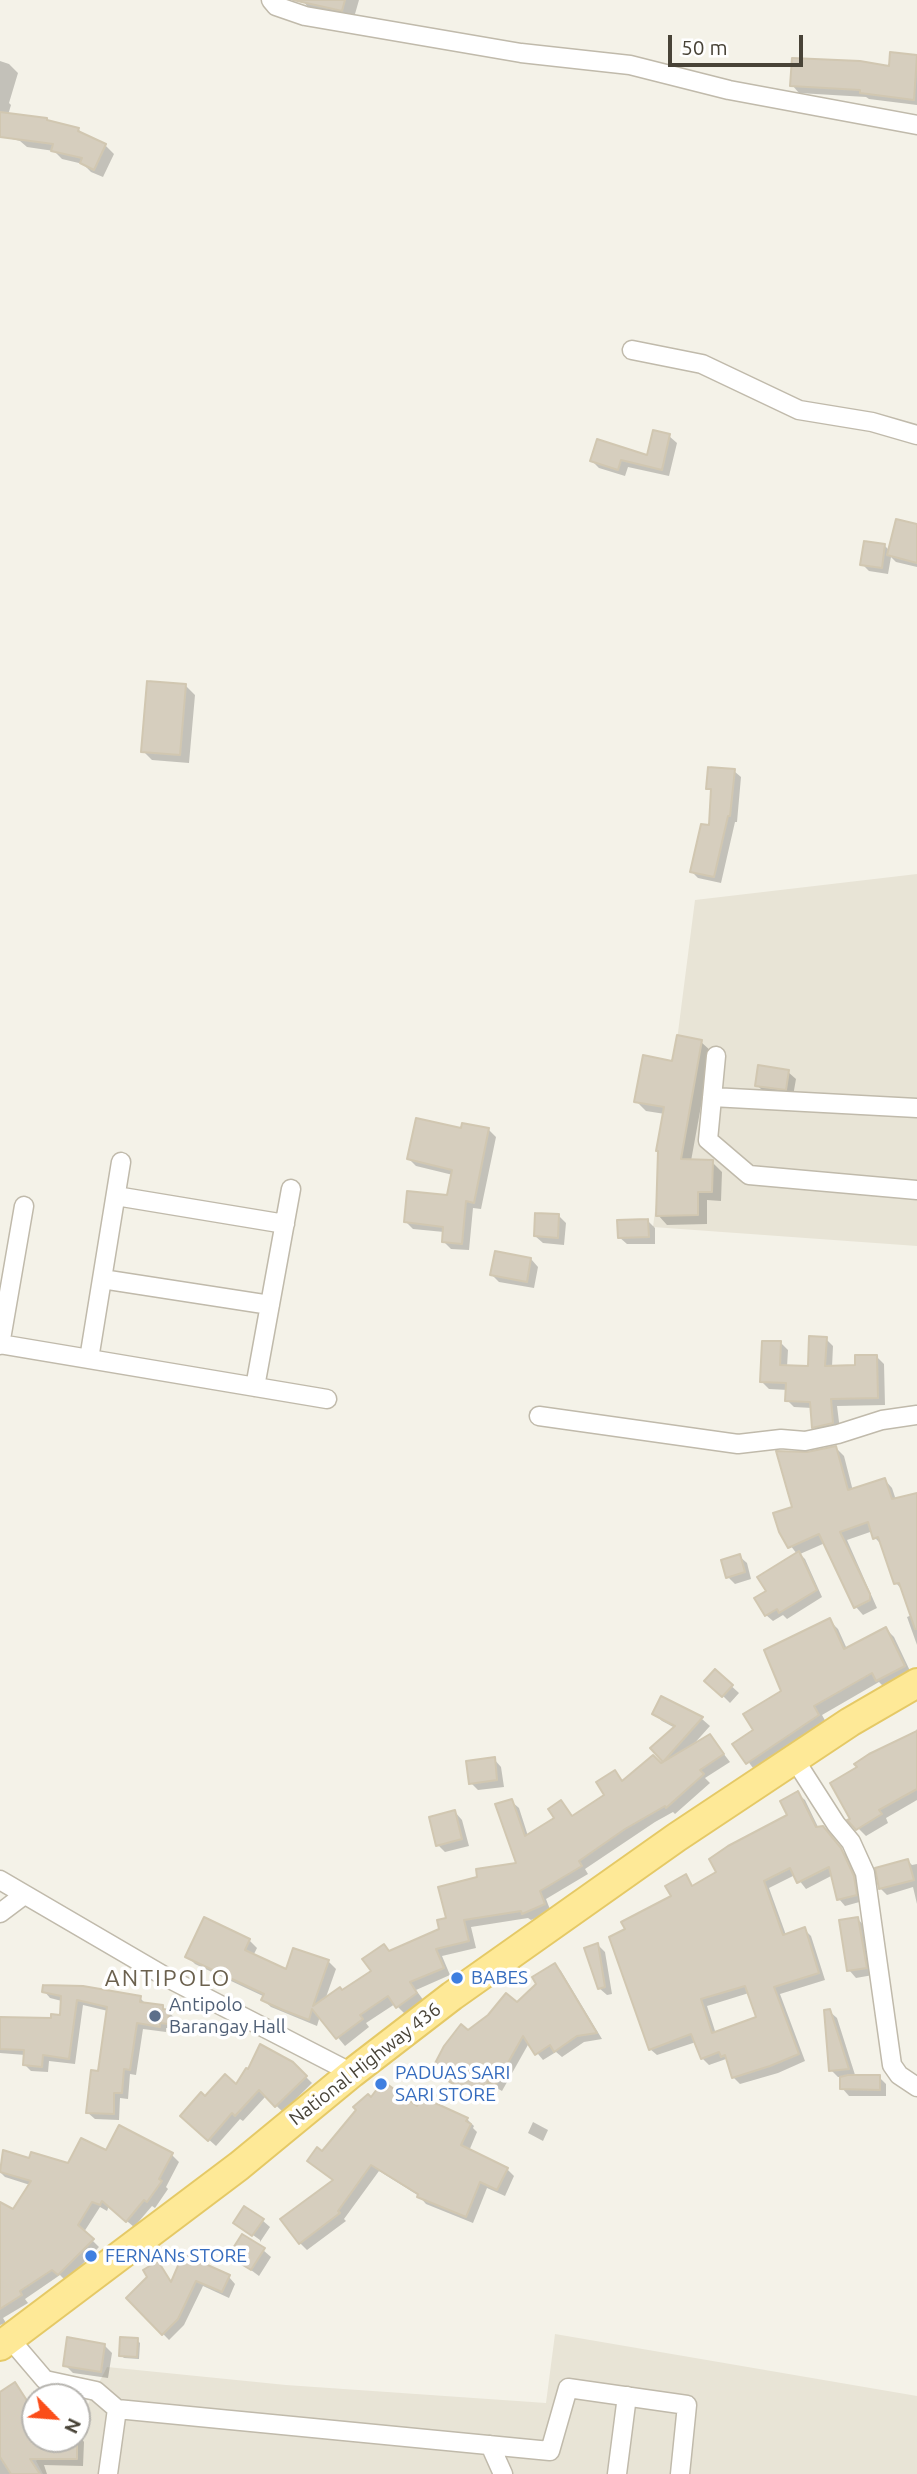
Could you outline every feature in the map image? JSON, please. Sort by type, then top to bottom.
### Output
[{"type":"main road","name":"National Highway 436","points":[[5,2342],[239,2166],[352,2073],[452,1996],[654,1853],[850,1722],[917,1683]]},
{"type":"street","points":[[271,0],[276,6],[305,16],[521,52],[630,65],[729,90],[917,125]]},
{"type":"street","points":[[632,350],[702,364],[799,410],[872,422],[917,435]]},
{"type":"street","points":[[716,1056],[708,1140],[749,1175],[917,1191]]},
{"type":"street","points":[[712,1097],[917,1108]]},
{"type":"street","points":[[89,1359],[121,1162]]},
{"type":"street","points":[[255,1387],[291,1189]]},
{"type":"street","points":[[116,1196],[285,1224]]},
{"type":"street","points":[[24,1206],[0,1344],[327,1399]]},
{"type":"street","points":[[102,1279],[270,1305]]},
{"type":"street","points":[[539,1416],[738,1444],[781,1439],[805,1441],[882,1420],[917,1415]]},
{"type":"street","points":[[795,1760],[836,1824],[851,1842],[865,1872],[892,2065],[899,2075],[917,2087]]},
{"type":"street","points":[[0,1880],[166,1977],[352,2073]]},
{"type":"street","points":[[0,1913],[24,1895]]},
{"type":"street","points":[[5,2342],[45,2380],[96,2391],[117,2409],[550,2451],[568,2388],[687,2405],[680,2474]]},
{"type":"street","points":[[617,2474],[627,2396]]},
{"type":"street","points":[[108,2474],[117,2409]]},
{"type":"street","points":[[490,2445],[503,2474]]},
{"type":"shaded area","points":[[917,874],[917,1246],[653,1227],[695,900]]},
{"type":"shaded area","points":[[555,2334],[917,2396],[917,2474],[43,2474],[36,2461],[44,2453],[91,2453],[91,2398],[107,2367],[286,2385],[546,2403]]},
{"type":"building","points":[[293,0],[345,0],[342,11]]},
{"type":"building","points":[[890,52],[917,55],[914,100],[860,93],[860,90],[790,86],[792,58],[860,61],[889,66]]},
{"type":"building","points":[[0,112],[47,118],[79,128],[78,131],[106,144],[94,170],[80,163],[82,158],[51,151],[53,144],[0,137]]},
{"type":"building","points":[[653,430],[670,434],[662,470],[621,460],[618,470],[590,461],[597,439],[647,455]]},
{"type":"building","points":[[896,519],[917,524],[917,563],[887,555]]},
{"type":"building","points":[[864,541],[885,544],[882,568],[860,565]]},
{"type":"building","points":[[147,681],[186,684],[180,755],[141,752]]},
{"type":"building","points":[[708,767],[735,769],[730,816],[714,877],[690,872],[701,824],[709,825],[711,789],[706,789]]},
{"type":"building","points":[[677,1035],[702,1040],[681,1159],[713,1160],[712,1192],[698,1192],[698,1215],[656,1216],[656,1151],[664,1107],[634,1102],[643,1055],[672,1061]]},
{"type":"building","points":[[758,1065],[789,1070],[786,1090],[755,1086]]},
{"type":"building","points":[[416,1118],[461,1128],[462,1123],[489,1128],[474,1203],[466,1201],[462,1244],[442,1242],[443,1227],[404,1222],[407,1191],[447,1195],[452,1170],[407,1159]]},
{"type":"building","points":[[535,1213],[559,1214],[558,1238],[534,1236]]},
{"type":"building","points":[[648,1219],[649,1237],[618,1238],[617,1220]]},
{"type":"building","points":[[495,1251],[531,1258],[527,1282],[490,1275]]},
{"type":"building","points":[[809,1336],[827,1337],[825,1366],[855,1365],[855,1355],[877,1355],[878,1398],[831,1399],[833,1423],[812,1428],[810,1402],[785,1401],[786,1383],[760,1382],[762,1341],[781,1341],[780,1365],[808,1366]]},
{"type":"building","points":[[836,1446],[848,1490],[885,1478],[892,1499],[917,1493],[917,1629],[899,1583],[894,1584],[878,1537],[873,1539],[868,1522],[840,1532],[870,1594],[870,1600],[854,1608],[819,1534],[788,1548],[779,1532],[773,1513],[792,1507],[776,1451],[807,1452]]},
{"type":"building","points":[[799,1551],[817,1590],[779,1613],[777,1609],[765,1616],[754,1598],[766,1591],[757,1577]]},
{"type":"building","points":[[740,1554],[745,1572],[726,1578],[721,1560]]},
{"type":"building","points":[[830,1618],[844,1649],[886,1627],[905,1666],[876,1681],[872,1673],[814,1706],[819,1715],[746,1764],[732,1744],[753,1730],[743,1714],[781,1691],[764,1650]]},
{"type":"building","points":[[715,1669],[733,1685],[722,1697],[704,1681]]},
{"type":"building","points":[[661,1696],[703,1717],[663,1762],[650,1748],[675,1726],[652,1714]]},
{"type":"building","points":[[917,1731],[917,1789],[879,1810],[882,1814],[856,1830],[847,1820],[850,1819],[830,1783],[857,1767],[854,1764],[869,1754]]},
{"type":"building","points":[[710,1734],[724,1754],[700,1770],[704,1774],[666,1808],[665,1806],[625,1829],[579,1861],[582,1866],[540,1891],[545,1904],[522,1914],[521,1911],[464,1920],[469,1941],[436,1949],[444,1968],[410,1982],[417,1993],[396,2008],[388,1996],[360,2015],[363,2019],[336,2039],[312,2009],[309,2020],[283,2010],[261,2000],[264,1994],[185,1957],[204,1917],[250,1939],[245,1950],[286,1969],[293,1948],[329,1960],[313,2006],[340,1987],[342,1990],[371,1971],[362,1959],[384,1944],[389,1951],[439,1929],[437,1920],[446,1918],[438,1887],[477,1877],[476,1869],[516,1863],[495,1804],[512,1799],[525,1836],[554,1818],[548,1809],[561,1800],[572,1816],[604,1795],[596,1782],[615,1770],[622,1781],[653,1755],[661,1763]]},
{"type":"building","points":[[495,1757],[497,1780],[469,1784],[466,1761]]},
{"type":"building","points":[[798,1791],[816,1827],[823,1826],[841,1848],[854,1876],[857,1895],[837,1900],[829,1867],[797,1883],[790,1868],[764,1881],[783,1935],[805,1927],[819,1973],[774,1987],[799,2054],[732,2078],[725,2055],[721,2057],[719,2052],[701,2059],[691,2034],[649,2050],[609,1937],[625,1929],[621,1922],[671,1896],[665,1886],[686,1874],[692,1886],[716,1872],[709,1859],[787,1815],[780,1801]],"holes":[[[745,1986],[756,2017],[712,2033],[701,1999]]]},
{"type":"building","points":[[455,1810],[462,1839],[436,1846],[429,1817]]},
{"type":"building","points":[[908,1859],[914,1880],[879,1889],[875,1868]]},
{"type":"building","points":[[858,1917],[867,1968],[847,1971],[839,1920]]},
{"type":"building","points":[[598,1943],[605,1987],[598,1989],[584,1948]]},
{"type":"building","points":[[555,1963],[597,2033],[577,2036],[554,2052],[550,2045],[535,2055],[523,2036],[495,2086],[488,2082],[479,2099],[431,2071],[444,2046],[461,2024],[468,2030],[488,2015],[506,1993],[517,2002],[536,1984],[532,1977]]},
{"type":"building","points":[[43,1985],[83,1986],[141,1996],[140,2002],[163,2005],[163,2009],[169,2010],[168,2024],[160,2023],[160,2027],[137,2023],[130,2070],[124,2069],[122,2093],[114,2093],[114,2114],[86,2113],[91,2070],[98,2071],[107,2007],[77,2000],[69,2059],[43,2055],[42,2067],[23,2065],[24,2050],[0,2049],[0,2017],[51,2018],[51,2014],[60,2015],[61,1996],[42,1992]]},
{"type":"building","points":[[830,2009],[849,2069],[829,2071],[824,2010]]},
{"type":"building","points":[[260,2044],[293,2062],[307,2076],[275,2107],[259,2090],[235,2116],[232,2113],[208,2141],[180,2116],[201,2092],[205,2096],[225,2074],[236,2084],[246,2068],[248,2069]]},
{"type":"building","points":[[880,2075],[880,2090],[840,2089],[840,2077]]},
{"type":"building","points":[[383,2081],[417,2106],[422,2097],[468,2118],[466,2121],[471,2124],[461,2145],[508,2168],[497,2190],[480,2182],[466,2217],[417,2197],[418,2194],[371,2165],[338,2211],[340,2213],[299,2244],[280,2219],[333,2180],[307,2161],[317,2147],[322,2151],[356,2110],[353,2107],[368,2094],[371,2097]]},
{"type":"building","points":[[119,2125],[173,2153],[159,2179],[162,2181],[147,2202],[144,2200],[126,2222],[102,2201],[100,2205],[92,2202],[78,2225],[94,2239],[58,2275],[52,2270],[20,2291],[22,2295],[0,2309],[0,2202],[13,2209],[31,2181],[0,2172],[3,2150],[29,2158],[31,2152],[68,2163],[81,2138],[106,2150]]},
{"type":"building","points":[[244,2206],[264,2219],[252,2236],[233,2223]]},
{"type":"building","points":[[242,2234],[265,2248],[251,2270],[228,2256]]},
{"type":"building","points":[[183,2254],[230,2275],[222,2292],[196,2281],[178,2319],[162,2335],[126,2298],[147,2277],[143,2270],[158,2261],[171,2282]]},
{"type":"building","points":[[67,2337],[105,2344],[101,2372],[63,2366]]},
{"type":"building","points":[[120,2337],[138,2338],[137,2357],[119,2356]]},
{"type":"building","points":[[15,2382],[21,2391],[21,2453],[77,2453],[77,2459],[30,2459],[40,2474],[11,2474],[0,2457],[0,2392]]},
{"type":"place","name":"BABES","points":[[457,1978]]},
{"type":"place","name":"Antipolo Barangay Hall","points":[[155,2016]]},
{"type":"place","name":"PADUAS SARI SARI STORE","points":[[381,2084]]},
{"type":"place","name":"FERNANs STORE","points":[[91,2256]]},
{"type":"district","name":"ANTIPOLO","points":[[168,1978]]}]
